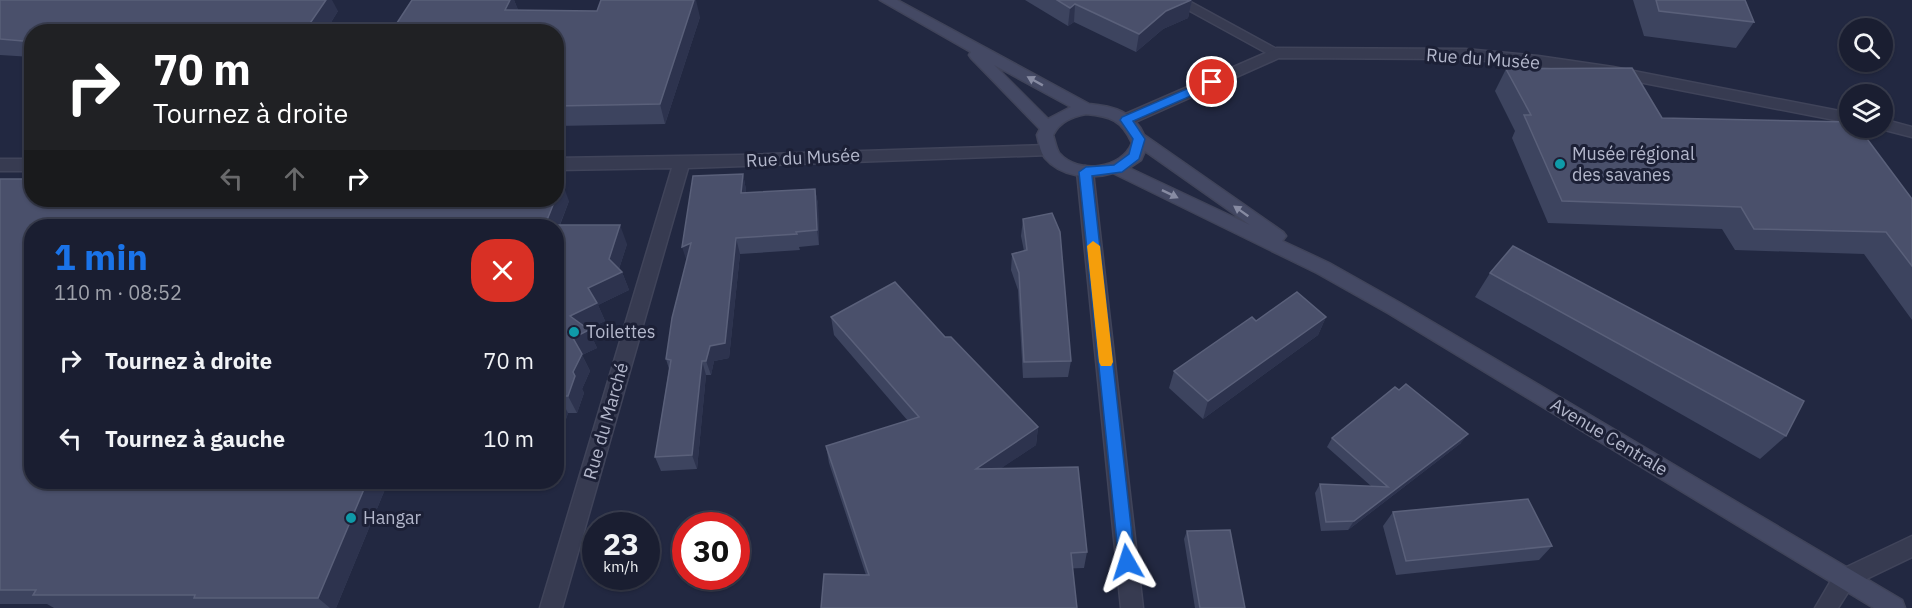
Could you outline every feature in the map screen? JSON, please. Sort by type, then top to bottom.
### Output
[{"type":"main road","points":[[887,0],[1086,109]]},
{"type":"main road","points":[[962,41],[1048,128]]},
{"type":"main road","points":[[1086,109],[1107,111],[1126,120],[1139,139],[1135,156],[1118,169],[1086,172],[1063,164],[1049,150],[1046,142],[1048,128],[1063,115],[1086,109]]},
{"type":"main road","name":"Avenue Centrale","points":[[1139,139],[1323,268]]},
{"type":"main road","name":"Avenue Centrale","points":[[1118,169],[1323,268],[1394,308],[1894,608]]},
{"type":"street","points":[[1177,0],[1277,53]]},
{"type":"street","name":"Rue du Musée","points":[[1126,120],[1277,53],[1465,54],[1538,61],[1613,72],[1839,116]]},
{"type":"street","points":[[1893,127],[1912,132]]},
{"type":"street","name":"Rue du Musée","points":[[564,164],[681,164],[911,153],[1049,150]]},
{"type":"street","name":"Rue du Marché","points":[[551,608],[681,164]]},
{"type":"street","points":[[0,165],[24,165]]},
{"type":"street","points":[[1086,172],[1132,608]]},
{"type":"street","points":[[1826,608],[1844,579],[1912,546]]},
{"type":"building","points":[[0,0],[326,0],[310,24],[24,24],[23,41],[0,39]]},
{"type":"building","points":[[412,0],[510,0],[505,10],[597,11],[601,0],[694,0],[660,104],[564,106],[564,24],[396,24]]},
{"type":"building","points":[[1057,0],[1191,0],[1166,11],[1139,34],[1075,4],[1070,8]]},
{"type":"building","points":[[1656,0],[1745,0],[1754,22],[1659,11]]},
{"type":"building","points":[[1632,68],[1662,118],[1839,122],[1839,138],[1866,138],[1912,199],[1912,266],[1886,232],[1754,229],[1741,207],[1562,201],[1524,115],[1531,115],[1506,69]]},
{"type":"building","points":[[743,174],[741,193],[815,189],[817,230],[796,232],[797,234],[736,238],[725,343],[710,346],[706,361],[702,361],[692,455],[655,457],[671,360],[666,359],[672,318],[691,243],[682,247],[693,176]]},
{"type":"building","points":[[0,179],[24,179],[24,207],[552,207],[547,219],[24,219],[24,489],[364,489],[318,598],[33,595],[36,590],[0,590]]},
{"type":"building","points":[[1052,213],[1060,232],[1071,361],[1024,362],[1019,273],[1012,254],[1027,250],[1023,219]]},
{"type":"building","points":[[564,225],[620,225],[609,259],[622,272],[588,288],[597,303],[570,316],[589,330],[573,338],[582,354],[573,372],[575,376],[568,396],[564,396]]},
{"type":"building","points":[[1513,246],[1804,401],[1786,436],[1490,273]]},
{"type":"building","points":[[895,282],[945,337],[951,337],[1038,427],[976,469],[1078,467],[1087,552],[1071,553],[1077,608],[821,608],[824,574],[869,575],[826,446],[919,417],[831,317]]},
{"type":"building","points":[[1297,292],[1326,317],[1208,401],[1174,371],[1252,317],[1256,321]]},
{"type":"building","points":[[1406,384],[1468,434],[1354,521],[1326,522],[1320,484],[1388,487],[1332,438],[1395,387],[1399,390]]},
{"type":"building","points":[[1528,499],[1552,546],[1406,561],[1393,512]]},
{"type":"building","points":[[1230,530],[1245,608],[1200,608],[1187,531]]},
{"type":"slow traffic","points":[[1093,246],[1106,362]]},
{"type":"place","name":"Musée régional des savanes","points":[[1560,164]]},
{"type":"place","name":"Toilettes","points":[[574,332]]},
{"type":"place","name":"Hangar","points":[[351,518]]},
{"type":"route","points":[[1127,562],[1086,172],[1118,169],[1135,156],[1139,139],[1126,120],[1212,82]]}]
